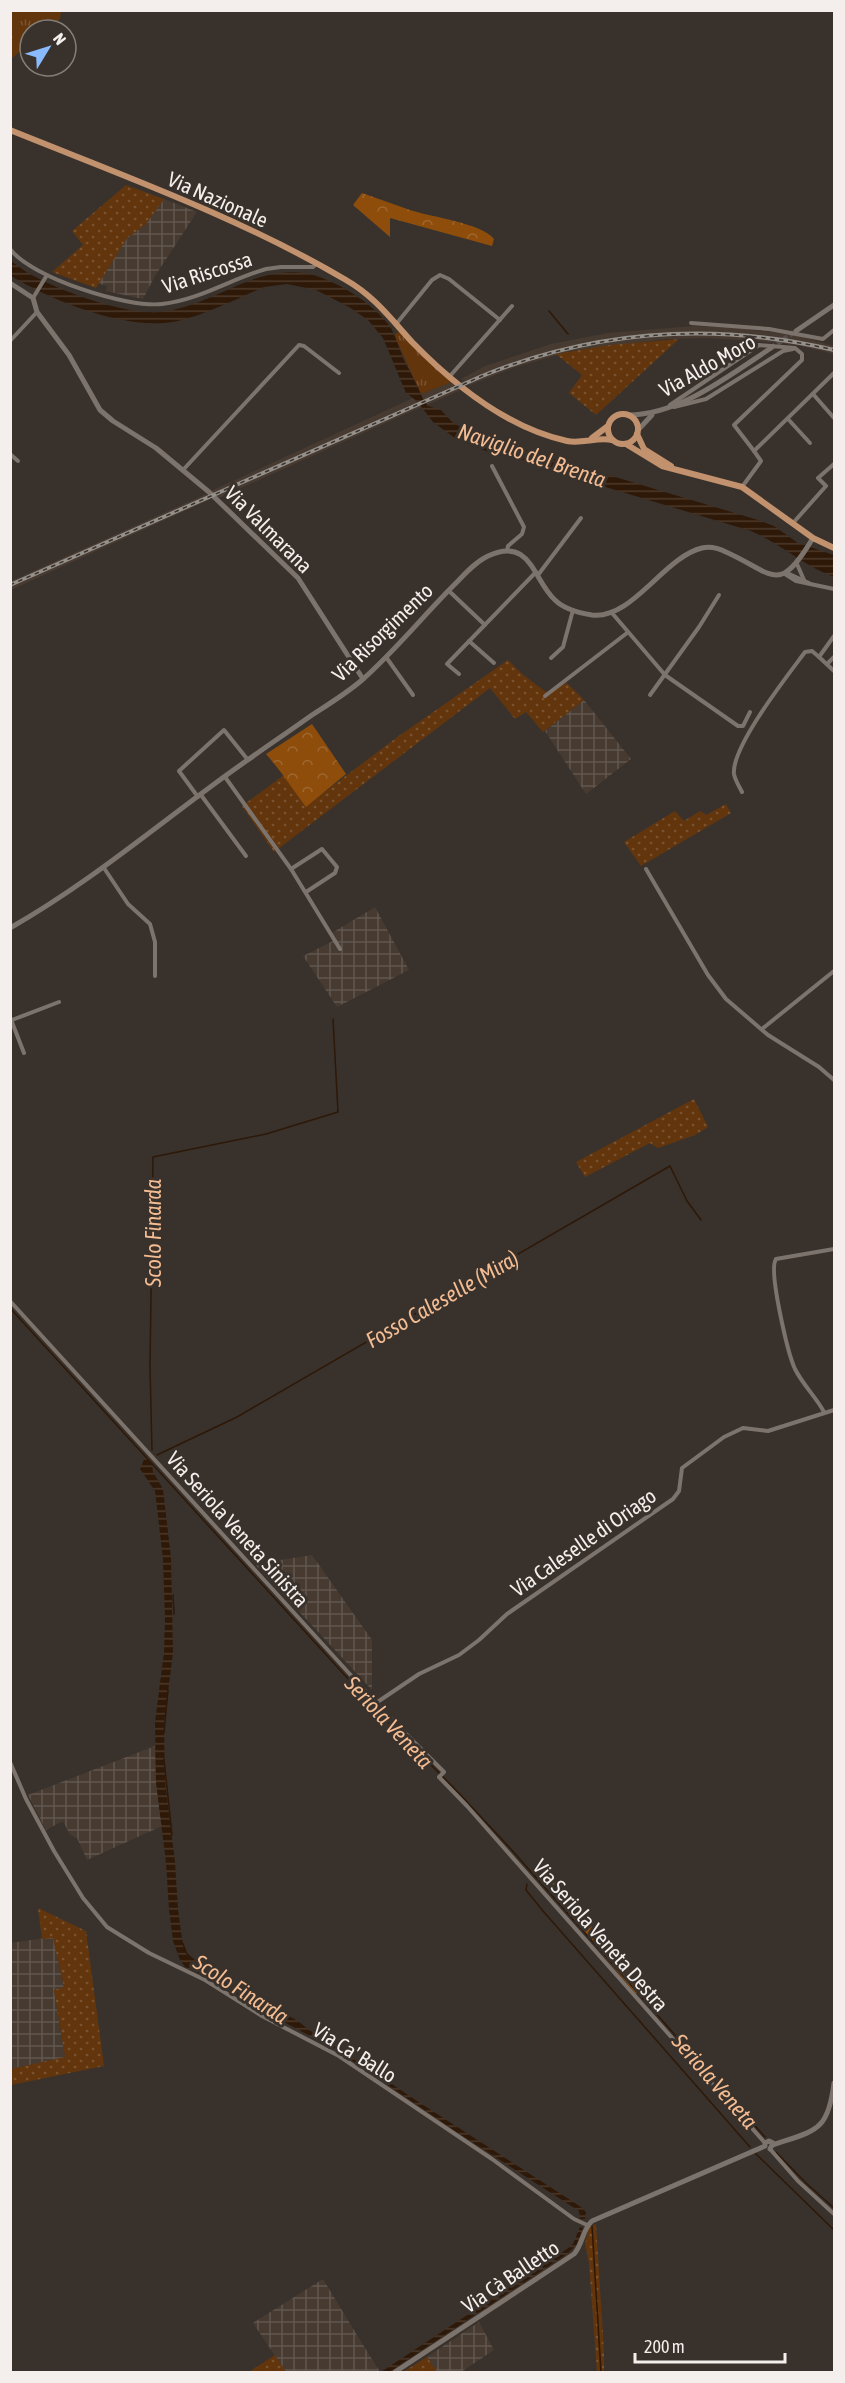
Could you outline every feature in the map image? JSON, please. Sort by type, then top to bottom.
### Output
[{"type":"main road","name":"Via Nazionale","points":[[10,130],[196,206],[358,287],[397,323],[418,348],[450,376],[500,415],[523,427],[567,441],[612,440]]},
{"type":"main road","points":[[590,440],[608,426],[615,416],[627,415],[635,421],[640,444],[648,453],[680,470]]},
{"type":"main road","points":[[608,426],[608,434],[617,443],[626,444],[657,464],[742,487],[812,541],[834,548]]},
{"type":"main road","points":[[626,444],[633,440],[637,432]]},
{"type":"street","name":"Via Riscossa","points":[[10,249],[22,261],[46,276],[120,300],[162,304],[199,295],[266,269],[313,267],[316,264]]},
{"type":"street","points":[[397,323],[432,280],[440,275],[449,279],[500,320]]},
{"type":"street","points":[[10,283],[33,298],[46,276]]},
{"type":"street","name":"Via Valmarana","points":[[33,298],[37,312],[72,360],[100,410],[113,421],[156,447],[209,492],[298,578],[363,679]]},
{"type":"street","points":[[796,331],[834,305]]},
{"type":"street","points":[[450,376],[512,306]]},
{"type":"street","points":[[10,340],[37,312]]},
{"type":"street","points":[[691,323],[769,329],[823,339],[834,331]]},
{"type":"street","points":[[834,331],[834,337]]},
{"type":"street","points":[[183,470],[299,345],[304,346],[339,373]]},
{"type":"street","points":[[662,410],[727,369],[759,345],[785,346],[800,350],[802,360],[734,425],[761,461],[742,487]]},
{"type":"street","name":"Via Aldo Moro","points":[[637,432],[647,419],[721,381],[771,348]]},
{"type":"street","points":[[662,410],[706,399],[783,351],[800,350]]},
{"type":"street","points":[[754,451],[834,373]]},
{"type":"street","points":[[813,394],[834,418]]},
{"type":"street","name":"Via Aldo Moro","points":[[627,415],[662,410]]},
{"type":"street","points":[[788,418],[810,443]]},
{"type":"street","points":[[10,454],[18,461]]},
{"type":"street","points":[[792,524],[826,486],[819,478],[834,464]]},
{"type":"street","points":[[492,466],[524,528],[522,534],[508,546],[507,551],[524,556],[554,600],[573,610],[592,615],[612,613],[673,565],[703,547],[721,550],[767,574],[786,573],[797,563],[812,541]]},
{"type":"street","points":[[459,674],[447,664],[537,573],[581,518]]},
{"type":"street","name":"Via Risorgimento","points":[[10,928],[65,897],[225,777],[363,679],[479,561],[496,553],[507,551]]},
{"type":"street","points":[[797,563],[800,576],[812,585]]},
{"type":"street","points":[[786,573],[796,582],[834,589]]},
{"type":"street","points":[[449,591],[485,625]]},
{"type":"street","points":[[650,695],[719,595]]},
{"type":"street","points":[[551,658],[563,647],[573,610]]},
{"type":"street","points":[[612,613],[665,675],[740,727],[750,712]]},
{"type":"street","points":[[545,696],[628,633]]},
{"type":"street","points":[[819,657],[834,636]]},
{"type":"street","points":[[470,641],[494,663]]},
{"type":"street","points":[[742,792],[735,779],[734,770],[754,723],[805,652],[812,651],[834,671]]},
{"type":"street","points":[[386,657],[413,695]]},
{"type":"street","points":[[827,664],[834,657]]},
{"type":"street","points":[[246,856],[179,771],[224,730],[249,760]]},
{"type":"street","points":[[225,777],[291,869],[340,949]]},
{"type":"street","points":[[291,869],[322,849],[336,867],[334,873],[306,892]]},
{"type":"street","points":[[104,868],[128,904],[150,924],[155,942],[155,976]]},
{"type":"street","points":[[646,869],[718,990],[762,1029],[834,1080]]},
{"type":"street","points":[[762,1029],[834,971]]},
{"type":"street","points":[[24,1053],[11,1019],[59,1002]]},
{"type":"street","points":[[824,1412],[792,1361],[778,1301],[773,1265],[776,1259],[834,1250]]},
{"type":"street","name":"Via Seriola Veneta Sinistra","points":[[10,1301],[441,1775]]},
{"type":"street","name":"Via Caleselle di Oriago","points":[[376,1703],[419,1674],[459,1655],[507,1614],[673,1498],[678,1491],[682,1468],[724,1437],[747,1427],[771,1430],[834,1410]]},
{"type":"street","name":"Via Ca' Ballo","points":[[10,1762],[26,1799],[54,1851],[83,1898],[107,1926],[149,1953],[205,1980],[262,2016],[329,2050],[492,2160],[574,2219],[587,2225]]},
{"type":"street","name":"Via Seriola Veneta Destra","points":[[441,1775],[798,2181],[834,2214]]},
{"type":"street","points":[[587,2225],[677,2183],[804,2134],[823,2122],[829,2114],[834,2083]]},
{"type":"street","name":"Via Cà Balletto","points":[[395,2373],[574,2254],[581,2245],[587,2225]]},
{"type":"shaded area","points":[[164,199],[197,212],[155,276],[143,299],[106,291],[107,286],[97,283],[127,238],[145,225]]},
{"type":"shaded area","points":[[694,326],[739,328],[798,336],[834,346],[834,354],[796,345],[754,341],[706,338],[666,339],[571,351],[513,368],[470,385],[461,379],[485,366],[551,344],[608,333]]},
{"type":"shaded area","points":[[452,382],[461,390],[427,405],[422,399],[421,394]]},
{"type":"shaded area","points":[[413,398],[421,407],[219,498],[211,491]]},
{"type":"shaded area","points":[[206,494],[211,499],[11,590],[11,581]]},
{"type":"shaded area","points":[[584,700],[631,759],[586,794],[545,731]]},
{"type":"shaded area","points":[[375,907],[409,970],[337,1007],[303,956],[333,941],[332,933]]},
{"type":"shaded area","points":[[312,1555],[372,1640],[372,1690],[255,1564]]},
{"type":"shaded area","points":[[155,1746],[156,1782],[162,1826],[87,1860],[77,1838],[70,1835],[63,1821],[46,1830],[28,1795]]},
{"type":"shaded area","points":[[53,1937],[64,1988],[54,1990],[65,2058],[11,2069],[10,1943]]},
{"type":"shaded area","points":[[323,2279],[380,2372],[286,2372],[253,2323]]},
{"type":"shaded area","points":[[479,2322],[494,2350],[461,2372],[437,2372],[427,2357]]},
{"type":"green space","points":[[11,11],[61,11],[60,18],[18,18],[18,53],[11,59]]},
{"type":"green space","points":[[126,185],[164,199],[145,225],[127,238],[96,288],[52,272],[83,245],[72,231]]},
{"type":"green space","points":[[362,193],[410,210],[479,229],[494,239],[492,246],[390,218],[390,237],[353,205]]},
{"type":"green space","points":[[400,331],[452,382],[421,394],[394,335]]},
{"type":"green space","points":[[679,339],[596,415],[569,393],[582,375],[556,354],[610,345]]},
{"type":"green space","points":[[508,660],[546,692],[567,683],[584,700],[543,732],[526,712],[515,719],[490,688],[274,852],[242,806],[284,775],[306,806],[396,738]]},
{"type":"green space","points":[[312,724],[346,774],[306,807],[266,754]]},
{"type":"green space","points":[[726,804],[731,813],[641,866],[624,842],[675,811],[684,821],[700,811],[706,815]]},
{"type":"green space","points":[[694,1099],[708,1127],[695,1135],[658,1148],[650,1143],[585,1177],[576,1162]]},
{"type":"green space","points":[[549,1874],[644,1988],[636,1994],[542,1881]]},
{"type":"green space","points":[[38,1908],[86,1931],[104,2066],[11,2085],[11,2069],[65,2057],[54,1990],[64,1987],[53,1938],[42,1939]]},
{"type":"green space","points":[[596,2224],[604,2372],[597,2372],[589,2263],[585,2244],[589,2227]]},
{"type":"green space","points":[[275,2355],[286,2372],[249,2372]]},
{"type":"green space","points":[[427,2357],[437,2372],[403,2372]]},
{"type":"water","name":"Naviglio del Brenta","points":[[10,260],[23,270],[60,288],[103,303],[143,312],[159,312],[184,307],[272,274],[304,273],[327,280],[364,301],[384,319],[393,331],[423,399],[428,406],[441,410],[453,423],[482,437],[774,526],[798,543],[834,555],[834,577],[751,531],[483,450],[455,438],[433,422],[417,401],[406,393],[383,338],[368,320],[316,290],[287,284],[264,287],[189,318],[158,323],[137,322],[92,312],[28,286],[11,276]]},
{"type":"water","points":[[145,1457],[152,1464],[153,1472],[163,1489],[171,1558],[173,1653],[164,1723],[165,1782],[175,1862],[178,1909],[182,1939],[187,1955],[243,1991],[298,2021],[581,2207],[586,2212],[585,2219],[580,2219],[579,2211],[458,2133],[335,2049],[259,2009],[219,1983],[185,1967],[180,1960],[173,1941],[156,1782],[155,1722],[164,1652],[165,1618],[163,1559],[155,1491],[140,1469]]},
{"type":"water","points":[[580,2227],[583,2228],[577,2244],[567,2254],[389,2372],[381,2372],[567,2249],[573,2244]]},
{"type":"waterway","points":[[549,311],[568,334]]},
{"type":"waterway","name":"Scolo Finarda","points":[[152,1450],[150,1367],[153,1157],[266,1134],[338,1112],[333,1019]]},
{"type":"waterway","name":"Fosso Caleselle (Mira)","points":[[157,1455],[237,1417],[670,1166],[687,1201],[701,1220]]},
{"type":"waterway","name":"Seriola Veneta","points":[[10,1308],[382,1716],[510,1848],[765,2137]]},
{"type":"waterway","name":"Scolo Finarda","points":[[173,1595],[174,1614]]},
{"type":"waterway","name":"Scolo Finarda","points":[[164,1733],[168,1690]]},
{"type":"waterway","name":"Scolo Finarda","points":[[164,1759],[172,1835]]},
{"type":"waterway","points":[[527,1884],[526,1890],[543,1911],[750,2147]]},
{"type":"waterway","name":"Scolo Finarda","points":[[183,1944],[187,1954],[193,1959]]},
{"type":"waterway","name":"Seriola Veneta","points":[[776,2152],[834,2208]]},
{"type":"waterway","points":[[755,2153],[834,2230]]},
{"type":"waterway","points":[[592,2226],[601,2372]]},
{"type":"tunnel","points":[[771,348],[794,332]]},
{"type":"railway","points":[[10,585],[482,376],[525,361],[612,340],[656,335],[745,336],[789,341],[834,350]]}]
